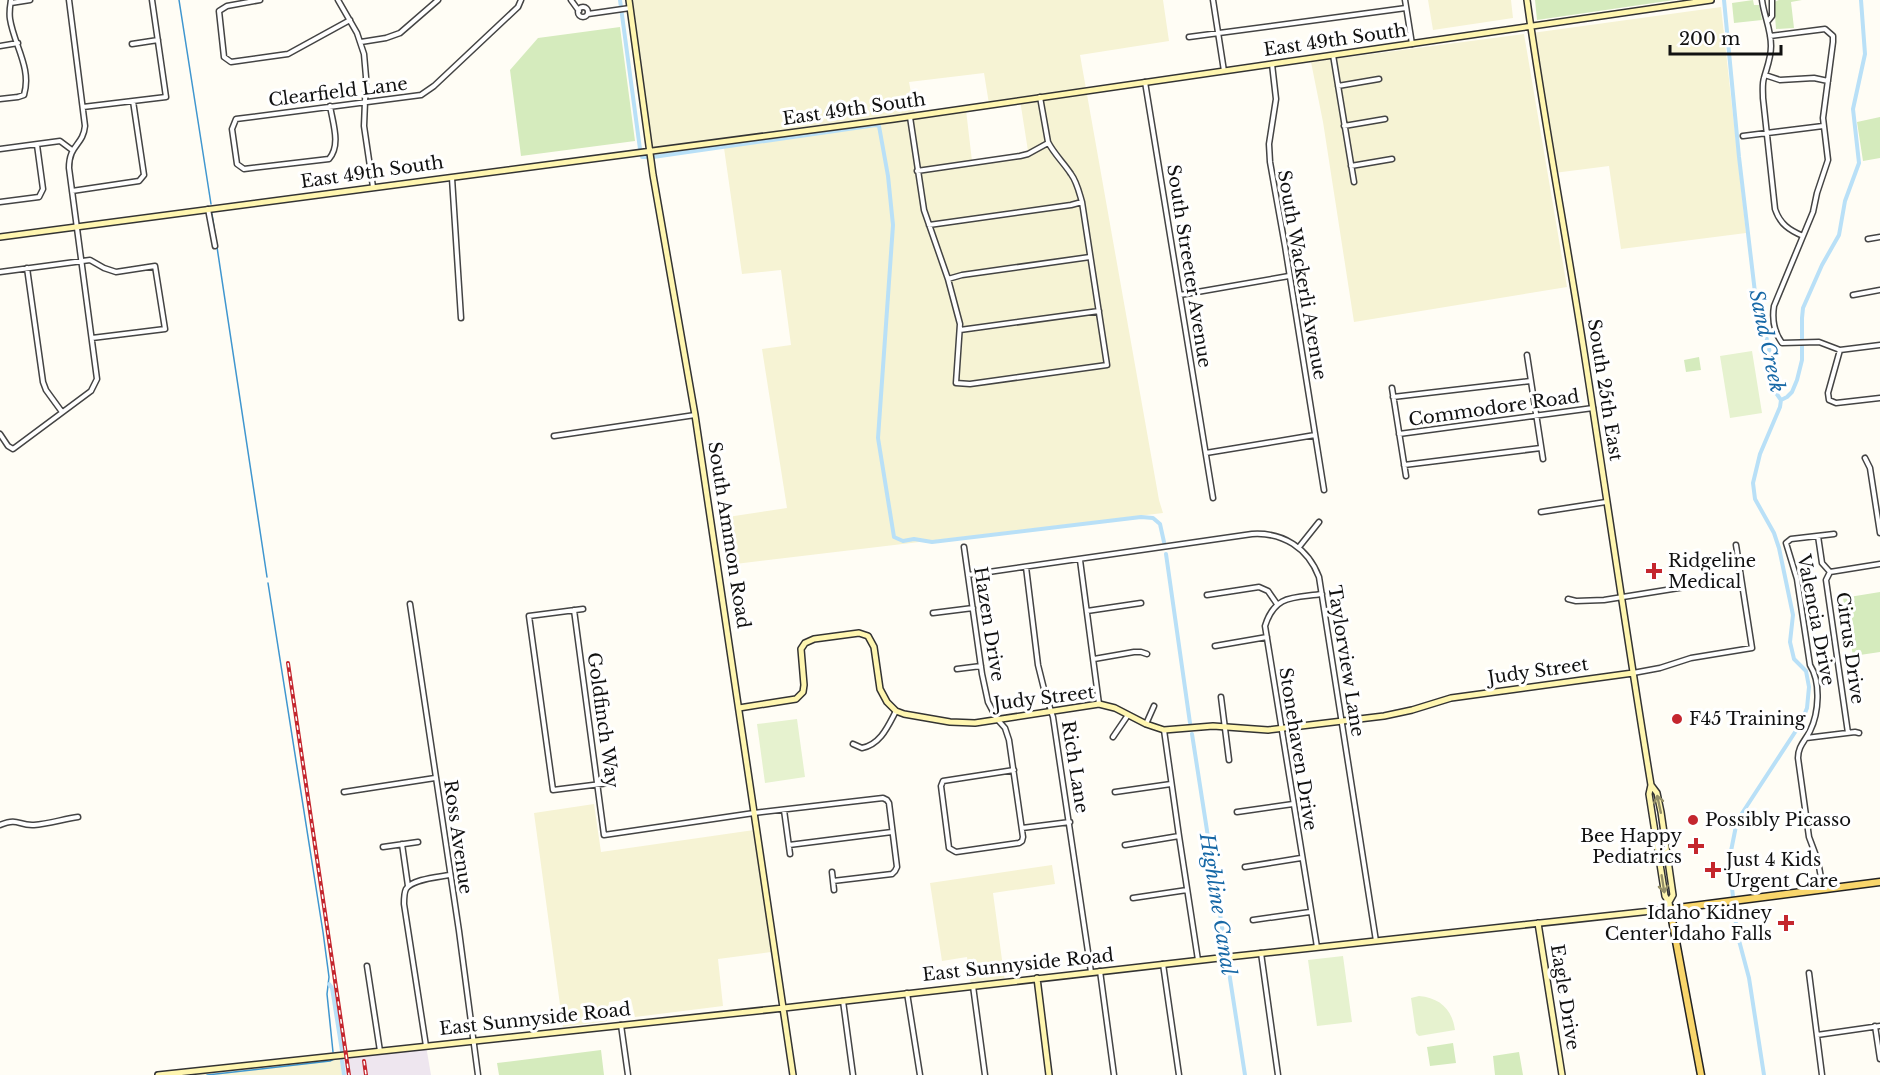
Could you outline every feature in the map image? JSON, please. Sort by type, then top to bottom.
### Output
[{"type":"main road","name":"East Sunnyside Road","points":[[1670,906],[1730,902],[1880,882]]},
{"type":"main road","name":"South 25th East","points":[[1670,906],[1701,1075]]},
{"type":"street","points":[[0,99],[18,98],[26,91],[24,65],[10,21],[11,1],[30,0]]},
{"type":"street","points":[[0,434],[8,446],[13,449],[91,391],[97,379],[69,160],[72,150],[84,134],[83,107],[69,0]]},
{"type":"street","points":[[83,107],[166,97],[152,0]]},
{"type":"street","points":[[260,0],[227,6],[219,11],[224,57],[231,62],[288,54],[350,20]]},
{"type":"street","points":[[338,0],[361,42],[365,66],[364,126],[373,187]]},
{"type":"street","points":[[361,42],[400,33],[438,0]]},
{"type":"street","name":"Clearfield Lane","points":[[330,106],[336,145],[329,159],[244,169],[237,164],[232,129],[236,119],[330,106],[421,95],[518,8],[521,0]]},
{"type":"street","points":[[571,0],[579,10],[584,7],[588,10],[588,14],[628,8]]},
{"type":"street","name":"South Ammon Road","points":[[629,0],[628,8],[650,152],[696,415],[792,1075]]},
{"type":"street","points":[[1214,0],[1224,71]]},
{"type":"street","points":[[1405,0],[1412,44]]},
{"type":"street","name":"South 25th East","points":[[1527,0],[1651,785],[1649,794],[1655,835],[1665,896],[1670,906]]},
{"type":"street","name":"East 49th South","points":[[0,237],[910,117],[1711,0]]},
{"type":"street","points":[[1762,0],[1770,36],[1770,62],[1763,79],[1762,98],[1775,209],[1784,226],[1803,236]]},
{"type":"street","points":[[1768,21],[1772,16],[1772,0]]},
{"type":"street","points":[[1190,37],[1406,8]]},
{"type":"street","points":[[1770,36],[1818,29],[1825,29],[1833,36],[1823,126],[1828,160],[1813,213],[1773,306],[1772,318],[1779,338],[1782,343],[1819,342],[1840,350],[1880,345]]},
{"type":"street","points":[[132,44],[158,40]]},
{"type":"street","points":[[0,46],[18,43]]},
{"type":"street","points":[[1332,55],[1354,182]]},
{"type":"street","name":"South Wackerli Avenue","points":[[1272,64],[1276,99],[1270,137],[1270,162],[1324,490]]},
{"type":"street","points":[[1765,75],[1780,80],[1814,78],[1828,81]]},
{"type":"street","points":[[1338,86],[1379,79]]},
{"type":"street","name":"South Streeter Avenue","points":[[1145,82],[1213,498]]},
{"type":"street","points":[[910,117],[922,203],[948,279],[960,330],[956,383],[970,384],[1107,364],[1078,186],[1048,143],[1040,98]]},
{"type":"street","points":[[72,191],[139,181],[144,175],[133,101]]},
{"type":"street","points":[[1344,126],[1385,119]]},
{"type":"street","points":[[1743,136],[1823,126]]},
{"type":"street","points":[[0,149],[60,141],[72,150]]},
{"type":"street","points":[[917,171],[1020,156],[1048,143]]},
{"type":"street","points":[[0,202],[39,197],[43,189],[37,145]]},
{"type":"street","points":[[1351,166],[1392,159]]},
{"type":"street","points":[[452,177],[461,318]]},
{"type":"street","points":[[929,225],[1082,202]]},
{"type":"street","points":[[208,209],[215,246]]},
{"type":"street","points":[[1868,239],[1880,237]]},
{"type":"street","points":[[948,279],[962,275],[1090,257]]},
{"type":"street","points":[[0,272],[82,260],[90,260],[116,272],[155,266],[165,329],[92,338]]},
{"type":"street","points":[[27,268],[43,382],[62,412]]},
{"type":"street","points":[[1180,295],[1289,276]]},
{"type":"street","points":[[1853,295],[1880,290]]},
{"type":"street","points":[[960,330],[1099,311]]},
{"type":"street","points":[[1840,350],[1828,393],[1829,400],[1836,403],[1880,398]]},
{"type":"street","points":[[1527,356],[1543,459]]},
{"type":"street","points":[[1394,397],[1531,381]]},
{"type":"street","points":[[1392,388],[1406,476]]},
{"type":"street","name":"Commodore Road","points":[[1400,434],[1593,408]]},
{"type":"street","points":[[554,436],[696,415]]},
{"type":"street","points":[[1206,453],[1315,435]]},
{"type":"street","points":[[1404,465],[1541,448]]},
{"type":"street","points":[[1865,458],[1870,468],[1880,533]]},
{"type":"street","points":[[1541,512],[1606,502]]},
{"type":"street","points":[[1299,547],[1319,522]]},
{"type":"street","name":"Taylorview Lane","points":[[968,575],[1252,534],[1272,534],[1299,547],[1317,570],[1322,594],[1376,941]]},
{"type":"street","name":"Valencia Drive","points":[[1823,889],[1818,861],[1809,837],[1798,758],[1799,747],[1811,729],[1818,698],[1815,672],[1810,665],[1797,579],[1786,543],[1791,539],[1834,534]]},
{"type":"street","name":"Citrus Drive","points":[[1818,536],[1822,563],[1830,572],[1826,580],[1848,733]]},
{"type":"street","points":[[1633,673],[1691,658],[1752,648],[1736,545]]},
{"type":"street","name":"Hazen Drive","points":[[964,548],[988,702],[1005,728],[1009,741],[1022,828]]},
{"type":"street","points":[[1080,560],[1099,704]]},
{"type":"street","points":[[1830,572],[1880,564]]},
{"type":"street","name":"Rich Lane","points":[[1026,567],[1038,665],[1052,711],[1091,972]]},
{"type":"street","points":[[1568,599],[1591,601],[1741,578]]},
{"type":"street","points":[[1207,595],[1259,587],[1268,591],[1277,604],[1285,600],[1322,594]]},
{"type":"street","points":[[1087,610],[1141,603]]},
{"type":"street","name":"Ross Avenue","points":[[410,604],[478,1075]]},
{"type":"street","name":"Stonehaven Drive","points":[[1277,604],[1265,626],[1317,947]]},
{"type":"street","points":[[933,613],[973,608]]},
{"type":"street","points":[[583,609],[529,616],[553,790],[609,783]]},
{"type":"street","name":"Goldfinch Way","points":[[574,610],[604,835],[754,813]]},
{"type":"street","points":[[739,708],[796,699],[804,689],[801,653],[805,643],[814,639],[859,633],[868,636],[873,643],[880,689],[887,702],[896,711],[884,732],[873,744],[862,748],[853,744]]},
{"type":"street","points":[[1215,646],[1267,637]]},
{"type":"street","points":[[1094,659],[1134,652],[1147,654]]},
{"type":"street","points":[[957,669],[981,666]]},
{"type":"street","name":"Judy Street","points":[[896,711],[950,722],[975,723],[1099,704],[1115,708],[1146,724],[1164,730],[1213,726],[1250,730],[1281,729],[1396,714],[1451,698],[1633,673]]},
{"type":"street","points":[[1221,697],[1229,760]]},
{"type":"street","points":[[1146,724],[1154,706]]},
{"type":"street","points":[[1113,737],[1128,715]]},
{"type":"street","points":[[1164,730],[1198,960]]},
{"type":"street","points":[[1805,738],[1859,733]]},
{"type":"street","points":[[1014,770],[943,781],[941,786],[949,848],[956,852],[1019,843],[1022,841],[1022,828],[1070,822]]},
{"type":"street","points":[[344,792],[435,778]]},
{"type":"street","points":[[1115,792],[1171,784]]},
{"type":"street","name":"South 25th East","points":[[1651,785],[1657,793],[1666,842],[1673,895],[1670,906]]},
{"type":"street","points":[[754,813],[883,798],[887,800],[897,867],[895,871],[892,874],[833,881]]},
{"type":"street","points":[[1237,812],[1293,804]]},
{"type":"street","points":[[784,810],[790,854]]},
{"type":"street","points":[[0,825],[17,820],[32,825],[78,817]]},
{"type":"street","points":[[789,845],[892,832]]},
{"type":"street","points":[[1125,845],[1179,836]]},
{"type":"street","points":[[383,847],[418,842]]},
{"type":"street","points":[[402,844],[408,886],[404,904],[426,1046]]},
{"type":"street","points":[[1245,867],[1301,858]]},
{"type":"street","points":[[832,872],[834,890]]},
{"type":"street","points":[[408,886],[416,882],[449,876]]},
{"type":"street","points":[[1133,898],[1187,890]]},
{"type":"street","name":"East Sunnyside Road","points":[[159,1075],[783,1008],[1538,923],[1670,906]]},
{"type":"street","points":[[1253,920],[1310,912]]},
{"type":"street","name":"Eagle Drive","points":[[1538,923],[1562,1075]]},
{"type":"street","points":[[1261,953],[1278,1075]]},
{"type":"street","points":[[1163,964],[1179,1075]]},
{"type":"street","points":[[367,966],[380,1051]]},
{"type":"street","points":[[1100,971],[1114,1075]]},
{"type":"street","points":[[1809,973],[1822,1075]]},
{"type":"street","points":[[1037,978],[1049,1075]]},
{"type":"street","points":[[973,986],[985,1075]]},
{"type":"street","points":[[907,993],[920,1075]]},
{"type":"street","points":[[843,1000],[853,1075]]},
{"type":"street","points":[[621,1025],[628,1075]]},
{"type":"street","points":[[1817,1035],[1878,1026],[1880,1059]]},
{"type":"shaded area","points":[[631,0],[1163,0],[1169,41],[1080,55],[1163,513],[727,565],[721,518],[787,508],[762,349],[791,345],[781,270],[742,274],[723,141],[650,151]],"holes":[[[984,73],[989,104],[1020,100],[1028,151],[972,161],[966,110],[915,114],[909,82]]]},
{"type":"shaded area","points":[[1428,0],[1511,0],[1513,18],[1433,30]]},
{"type":"shaded area","points":[[1721,7],[1746,233],[1621,249],[1609,166],[1554,173],[1532,33]]},
{"type":"shaded area","points":[[1524,34],[1567,287],[1354,322],[1323,122],[1311,62]]},
{"type":"shaded area","points":[[594,804],[601,852],[754,830],[771,952],[718,959],[723,1006],[635,1017],[631,999],[609,1002],[607,1021],[563,1027],[534,813]]},
{"type":"shaded area","points":[[1052,865],[1055,884],[993,893],[1005,982],[971,986],[967,957],[942,961],[930,883]]},
{"type":"shaded area","points":[[426,1046],[431,1075],[346,1075],[343,1055]]},
{"type":"shaded area","points":[[340,1058],[342,1075],[186,1075]]},
{"type":"green space","points":[[1535,0],[1674,0],[1537,20]]},
{"type":"green space","points":[[1753,0],[1754,5],[1759,5],[1762,20],[1734,23],[1732,3]]},
{"type":"green space","points":[[1802,0],[1791,2],[1794,28],[1776,29],[1774,2]]},
{"type":"green space","points":[[620,27],[635,141],[521,156],[510,70],[538,38]]},
{"type":"green space","points":[[1880,117],[1880,158],[1863,161],[1857,122]]},
{"type":"green space","points":[[1752,351],[1762,413],[1730,418],[1720,356]]},
{"type":"green space","points":[[1699,357],[1701,370],[1686,372],[1684,360]]},
{"type":"green space","points":[[1880,592],[1880,652],[1853,656],[1843,598]]},
{"type":"green space","points":[[797,719],[805,777],[765,783],[757,724]]},
{"type":"green space","points":[[1343,956],[1352,1022],[1317,1026],[1308,960]]},
{"type":"green space","points":[[1419,996],[1433,999],[1444,1006],[1451,1016],[1455,1030],[1419,1036],[1416,1033],[1411,998]]},
{"type":"green space","points":[[1453,1043],[1456,1063],[1430,1066],[1427,1047]]},
{"type":"green space","points":[[601,1050],[604,1075],[499,1075],[497,1063]]},
{"type":"green space","points":[[1519,1052],[1523,1075],[1495,1075],[1493,1056]]},
{"type":"waterway","points":[[179,0],[211,204]]},
{"type":"waterway","points":[[620,0],[640,149]]},
{"type":"waterway","name":"Sand Creek","points":[[1724,0],[1756,301],[1769,347],[1774,390],[1781,400],[1760,454],[1753,483],[1755,499],[1774,533],[1779,548],[1793,615],[1790,642],[1794,659],[1806,671],[1809,687],[1807,708],[1801,723],[1737,821],[1729,861],[1737,933],[1749,978],[1764,1075]]},
{"type":"waterway","points":[[1781,400],[1792,392],[1797,380],[1802,360],[1803,308],[1822,265],[1839,235],[1845,201],[1859,163],[1853,109],[1865,54],[1861,0]]},
{"type":"waterway","points":[[653,157],[879,126],[888,176],[893,225],[878,438],[894,537],[903,541],[914,539],[932,542],[1141,517],[1153,518],[1160,524],[1164,542]]},
{"type":"waterway","points":[[642,157],[647,157]]},
{"type":"waterway","points":[[212,214],[267,577]]},
{"type":"waterway","points":[[1166,554],[1190,723]]},
{"type":"waterway","points":[[268,583],[323,932],[329,977],[327,994],[333,1052]]},
{"type":"waterway","name":"Highline Canal","points":[[1192,734],[1245,1075]]},
{"type":"waterway","points":[[329,984],[332,988],[342,1051]]},
{"type":"waterway","points":[[207,1075],[334,1059]]},
{"type":"waterway","points":[[342,1061],[344,1075]]},
{"type":"railway","points":[[288,663],[349,1075]]},
{"type":"railway","points":[[364,1061],[366,1075]]},
{"type":"place","name":"Ridgeline Medical","points":[[1654,571]]},
{"type":"place","name":"F45 Training","points":[[1677,719]]},
{"type":"place","name":"Possibly Picasso","points":[[1693,820]]},
{"type":"place","name":"Bee Happy Pediatrics","points":[[1696,846]]},
{"type":"place","name":"Just 4 Kids Urgent Care","points":[[1713,870]]},
{"type":"place","name":"Idaho Kidney Center Idaho Falls","points":[[1786,923]]}]
